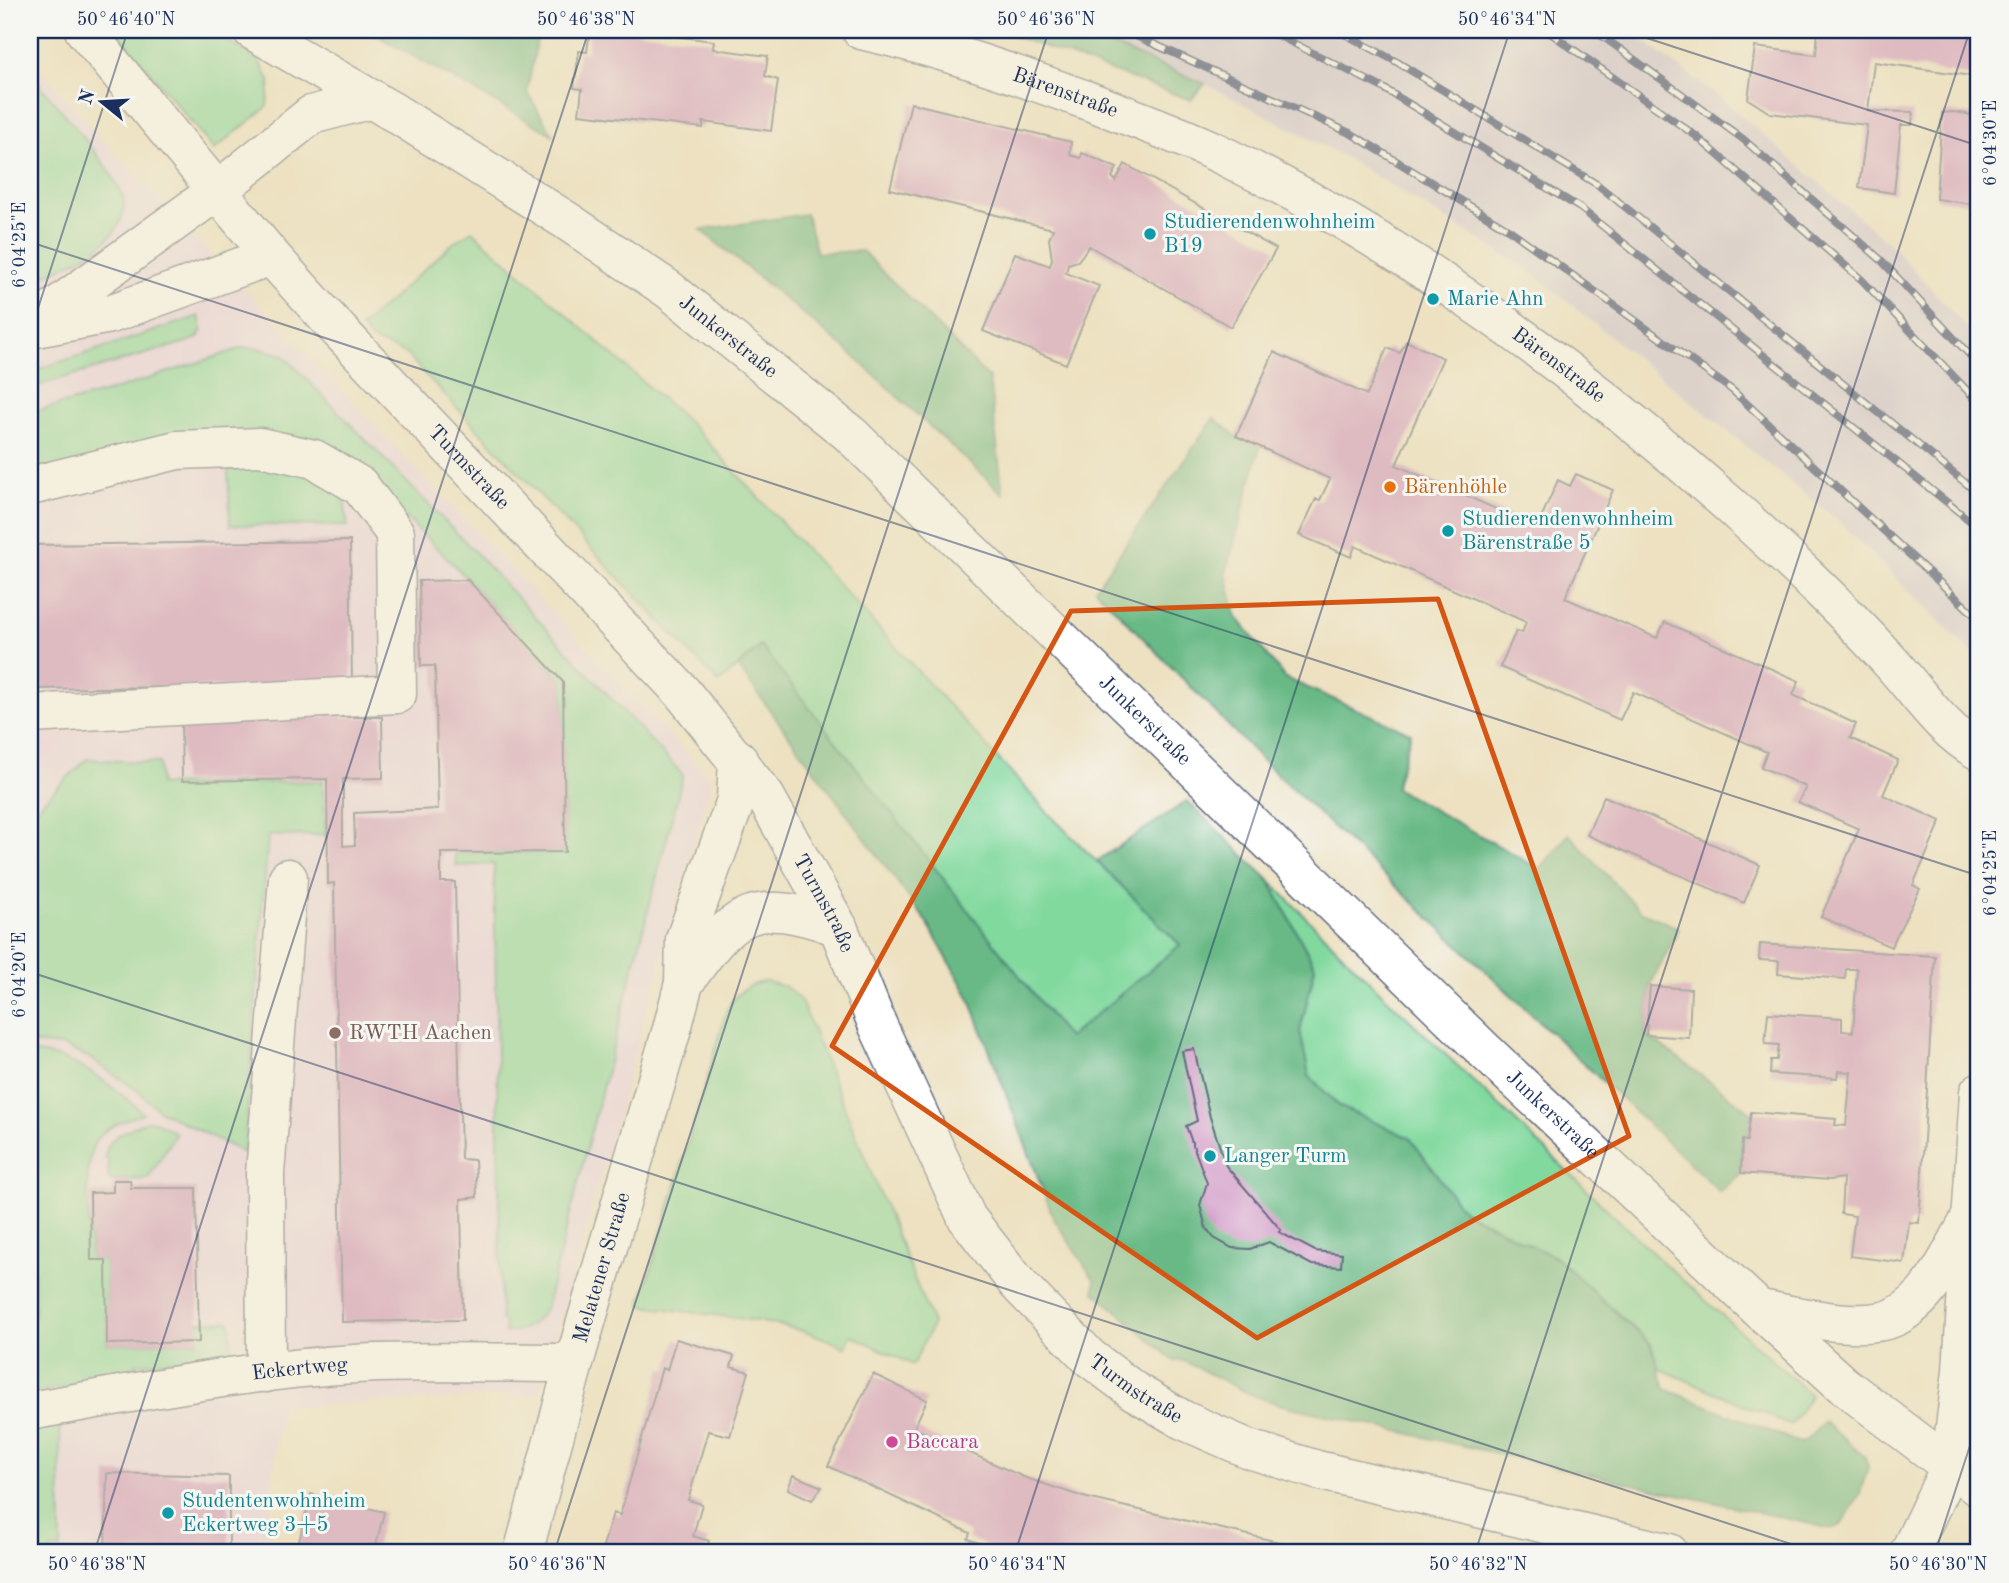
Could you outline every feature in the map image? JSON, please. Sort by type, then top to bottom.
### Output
[{"type":"main road","name":"Turmstraße","points":[[84,30],[271,256],[682,692],[738,759],[765,796],[838,927],[878,1026],[967,1218],[1025,1292],[1090,1358],[1123,1383],[1183,1420],[1249,1449],[1317,1470],[1669,1553]]},
{"type":"main road","name":"Junkerstraße","points":[[252,30],[372,99],[567,221],[668,289],[850,434],[1486,1052],[1759,1308],[1843,1385],[1965,1477]]},
{"type":"main road","name":"Bärenstraße","points":[[861,30],[1016,74],[1225,156],[1340,219],[1430,276],[1582,383],[1713,490],[1798,568],[1884,654],[1951,731],[1979,751]]},
{"type":"main road","points":[[30,328],[217,191],[311,115],[372,99]]},
{"type":"main road","points":[[30,328],[110,314],[271,256]]},
{"type":"main road","points":[[30,486],[177,450],[260,447],[314,459],[360,486],[395,533],[397,694],[30,714]]},
{"type":"main road","name":"Melatener Straße","points":[[523,1553],[573,1363],[684,983],[685,939],[736,800],[738,759]]},
{"type":"main road","points":[[266,1373],[265,1174],[288,878]]},
{"type":"main road","name":"Melatener Straße","points":[[684,983],[717,935],[738,918],[763,911],[776,912],[805,915],[838,927]]},
{"type":"main road","points":[[1909,1553],[1965,1477],[1960,1392],[1973,1269],[1970,1219],[1979,1092]]},
{"type":"main road","points":[[1759,1308],[1820,1321],[1879,1322],[1895,1317],[1924,1293],[1938,1275],[1970,1219]]},
{"type":"main road","name":"Eckertweg","points":[[30,1411],[136,1391],[266,1373],[375,1363],[573,1363]]},
{"type":"highlighted area","points":[[1438,599],[1629,1136],[1257,1338],[832,1046],[1071,611]]},
{"type":"shaded area","points":[[1075,30],[1629,30],[1718,96],[1889,243],[1979,341],[1979,660],[1836,519],[1527,269],[1343,156],[1205,84]]},
{"type":"shaded area","name":"RWTH Aachen","points":[[30,58],[89,126],[712,780],[539,1394],[280,1407],[265,1553],[30,1553]]},
{"type":"green space","points":[[115,30],[207,30],[258,59],[270,82],[267,107],[214,150]]},
{"type":"green space","points":[[367,30],[539,30],[527,92],[553,135]]},
{"type":"green space","points":[[997,30],[1075,30],[1205,84],[1191,100]]},
{"type":"green space","points":[[30,73],[99,157],[121,191],[124,203],[122,218],[114,232],[103,243],[74,262],[30,281]]},
{"type":"green space","points":[[806,214],[817,253],[862,251],[989,378],[1003,494],[848,351],[701,230]]},
{"type":"green space","points":[[472,231],[692,425],[1049,814],[1181,945],[1068,1038],[760,646],[719,683],[405,353],[371,340],[361,327],[453,243]]},
{"type":"green space","points":[[199,316],[202,329],[198,338],[30,388],[30,372]]},
{"type":"green space","points":[[242,348],[258,348],[283,355],[473,550],[683,775],[546,1307],[534,1323],[519,1330],[505,1333],[504,1321],[501,1321],[494,864],[456,866],[455,853],[565,852],[563,682],[454,565],[355,468],[268,435],[30,473],[30,413],[114,390]]},
{"type":"green space","points":[[1214,418],[1236,436],[1260,446],[1226,573],[1236,616],[1285,678],[1411,733],[1395,788],[1540,869],[1569,834],[1640,911],[1679,928],[1650,986],[1646,1035],[1751,1112],[1747,1141],[1742,1141],[1741,1173],[1720,1192],[1262,760],[1095,589]]},
{"type":"green space","points":[[282,465],[342,487],[348,526],[230,525],[228,470]]},
{"type":"green space","points":[[761,646],[1068,1038],[1180,945],[1097,861],[1187,801],[1269,880],[1315,967],[1300,1031],[1309,1076],[1340,1107],[1410,1138],[1463,1211],[1556,1258],[1651,1344],[1665,1389],[1800,1443],[1808,1439],[1824,1422],[1865,1457],[1868,1467],[1859,1496],[1842,1524],[1832,1529],[1282,1405],[1252,1395],[1184,1361],[1174,1361],[1094,1291],[1095,1281],[1054,1219],[969,997],[926,921],[738,667]]},
{"type":"green space","points":[[87,759],[159,763],[160,785],[323,781],[326,835],[268,836],[244,1153],[160,1111],[137,1090],[88,1057],[62,1046],[30,1043],[30,814]]},
{"type":"green space","points":[[1269,880],[1371,983],[1657,1257],[1811,1395],[1791,1425],[1658,1368],[1651,1344],[1557,1258],[1463,1211],[1410,1138],[1340,1107],[1309,1076],[1300,1031],[1315,967]]},
{"type":"green space","points":[[765,981],[786,987],[801,1001],[933,1324],[913,1365],[851,1335],[845,1348],[824,1338],[774,1324],[643,1306],[641,1303],[727,1010],[742,991]]},
{"type":"green space","points":[[30,1053],[46,1054],[76,1065],[119,1092],[143,1113],[114,1125],[99,1136],[93,1146],[90,1160],[88,1195],[91,1260],[106,1260],[107,1344],[198,1342],[198,1322],[230,1321],[232,1354],[134,1364],[135,1375],[30,1393],[30,1315],[35,1315],[33,1231],[30,1231]]},
{"type":"green space","points":[[147,1121],[155,1121],[176,1133],[148,1179],[109,1180],[108,1159],[105,1159],[109,1144],[119,1134]]},
{"type":"green space","points":[[60,1424],[61,1549],[51,1550],[51,1553],[30,1553],[30,1428]]},
{"type":"building","points":[[590,30],[625,30],[714,41],[713,49],[768,56],[765,76],[778,80],[771,131],[703,122],[703,128],[579,114],[582,89],[574,88],[579,51],[587,52]]},
{"type":"building","points":[[1818,30],[1979,30],[1979,77],[1874,62],[1868,111],[1913,112],[1912,125],[1901,125],[1894,193],[1859,188],[1867,125],[1770,113],[1748,99],[1755,47],[1816,55]]},
{"type":"building","name":"Studierendenwohnheim B19","points":[[911,103],[1071,142],[1070,155],[1081,158],[1082,153],[1117,168],[1112,177],[1116,181],[1125,164],[1276,249],[1231,327],[1089,246],[1078,261],[1068,264],[1066,273],[1099,286],[1066,364],[983,331],[1015,253],[1050,266],[1052,259],[1049,239],[1053,229],[890,189]]},
{"type":"building","points":[[1942,113],[1979,116],[1979,205],[1936,199]]},
{"type":"building","name":"Studierendenwohnheim Bärenstraße 5","points":[[1406,341],[1443,358],[1396,465],[1537,527],[1558,480],[1570,486],[1576,474],[1613,490],[1565,598],[1657,638],[1665,622],[1799,681],[1793,695],[1856,724],[1850,738],[1898,760],[1883,795],[1941,821],[1913,885],[1920,889],[1891,947],[1821,917],[1859,829],[1798,802],[1806,787],[1761,767],[1767,752],[1633,692],[1620,720],[1500,667],[1516,631],[1522,633],[1526,622],[1355,546],[1351,557],[1299,535],[1316,499],[1320,500],[1330,479],[1236,436],[1274,352],[1367,395],[1387,348],[1400,353]]},
{"type":"building","points":[[350,541],[352,684],[341,685],[342,717],[382,717],[383,778],[343,779],[343,846],[355,845],[354,813],[438,809],[435,666],[421,666],[419,581],[468,580],[563,682],[565,852],[441,853],[441,882],[455,882],[461,1159],[475,1160],[477,1197],[461,1199],[463,1320],[342,1322],[334,883],[328,884],[327,779],[182,781],[181,719],[326,717],[326,685],[30,689],[30,545]]},
{"type":"building","points":[[1604,796],[1760,865],[1744,903],[1587,835]]},
{"type":"building","points":[[1760,944],[1935,956],[1919,1223],[1909,1222],[1904,1263],[1850,1256],[1855,1216],[1841,1214],[1843,1178],[1830,1180],[1741,1173],[1742,1140],[1747,1141],[1751,1112],[1836,1119],[1835,1125],[1846,1126],[1851,1072],[1838,1071],[1837,1078],[1770,1074],[1771,1060],[1777,1060],[1779,1045],[1765,1044],[1768,1013],[1842,1018],[1842,1031],[1853,1032],[1857,969],[1846,969],[1845,979],[1778,974],[1779,961],[1759,960]]},
{"type":"building","points":[[1650,986],[1691,989],[1689,1038],[1646,1035]]},
{"type":"building","name":"Langer Turm","points":[[1194,1049],[1210,1117],[1226,1166],[1281,1230],[1279,1232],[1315,1251],[1342,1254],[1341,1267],[1312,1265],[1269,1242],[1250,1249],[1232,1248],[1214,1238],[1206,1228],[1200,1205],[1207,1183],[1186,1126],[1197,1121],[1182,1051]]},
{"type":"building","points":[[113,1180],[130,1180],[131,1188],[196,1188],[199,1342],[107,1344],[106,1260],[91,1260],[90,1193],[113,1192]]},
{"type":"building","points":[[30,1231],[33,1231],[35,1315],[30,1315]]},
{"type":"building","points":[[676,1339],[734,1356],[731,1367],[749,1372],[730,1436],[708,1431],[688,1500],[702,1504],[693,1536],[709,1541],[705,1553],[601,1553],[613,1513],[620,1515],[662,1368],[667,1370]]},
{"type":"building","points":[[873,1374],[927,1400],[914,1428],[1026,1478],[1083,1497],[1327,1553],[1007,1553],[968,1539],[970,1533],[828,1466]]},
{"type":"building","name":"Studentenwohnheim Eckertweg 3+5","points":[[107,1473],[229,1476],[229,1553],[105,1552]]},
{"type":"building","points":[[793,1475],[822,1487],[812,1500],[788,1489]]},
{"type":"building","points":[[311,1494],[384,1512],[374,1553],[296,1553]]},
{"type":"railway","points":[[1123,30],[1352,134],[1511,231],[1732,390],[1979,619]]},
{"type":"railway","points":[[1267,30],[1383,88],[1580,208],[1979,528]]},
{"type":"railway","points":[[1337,30],[1397,62],[1598,185],[1979,494]]},
{"type":"railway","points":[[1546,30],[1696,136],[1862,280],[1979,403]]},
{"type":"railway","points":[[1594,30],[1743,139],[1881,260],[1979,365]]},
{"type":"place","name":"Studierendenwohnheim B19","points":[[1150,234]]},
{"type":"place","name":"Marie Ahn","points":[[1433,299]]},
{"type":"place","name":"Bärenhöhle","points":[[1390,487]]},
{"type":"place","name":"Studierendenwohnheim Bärenstraße 5","points":[[1448,531]]},
{"type":"place","name":"RWTH Aachen","points":[[335,1033]]},
{"type":"place","name":"Langer Turm","points":[[1210,1156]]},
{"type":"place","name":"Baccara","points":[[892,1442]]},
{"type":"place","name":"Studentenwohnheim Eckertweg 3+5","points":[[168,1513]]}]
